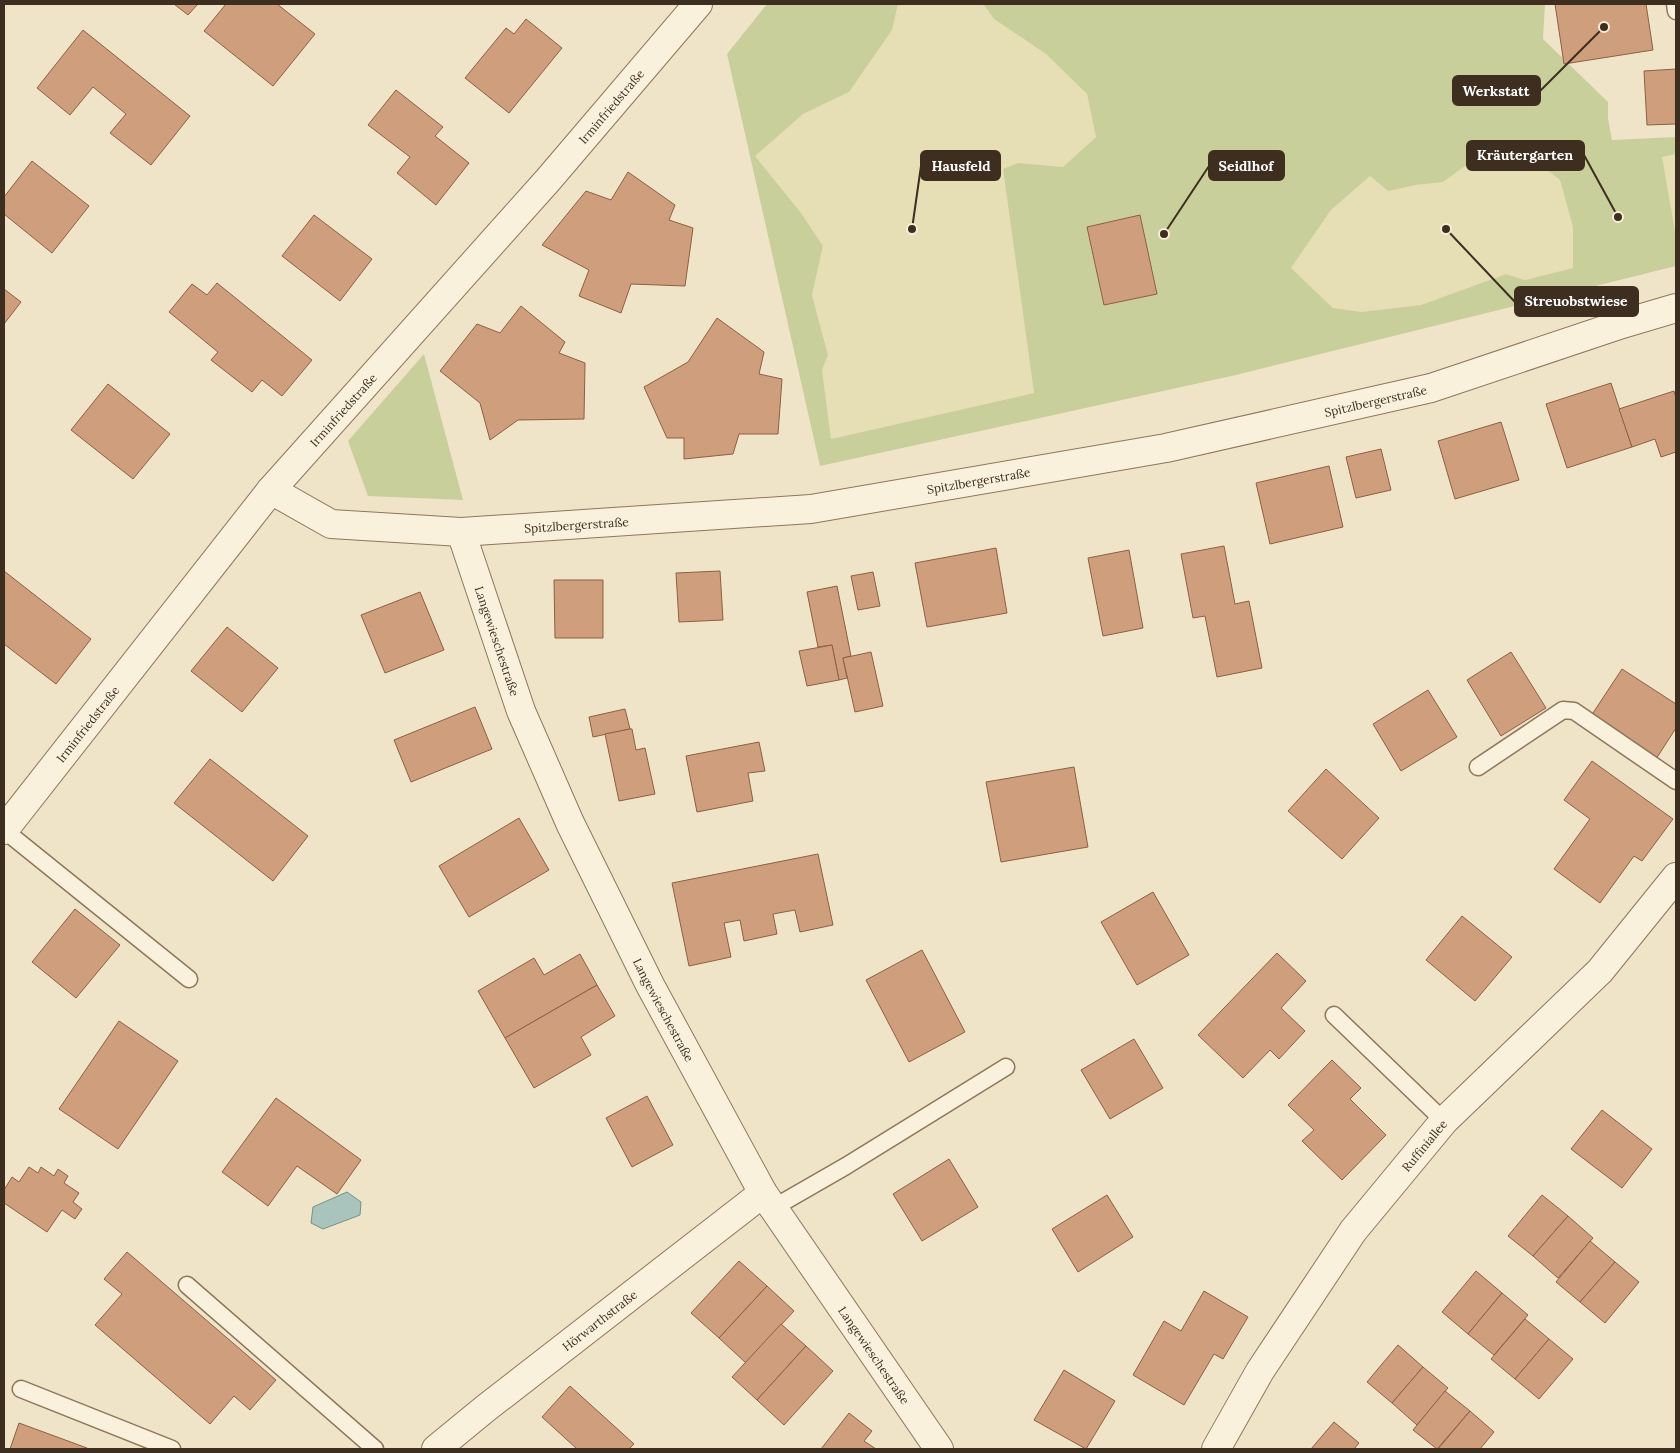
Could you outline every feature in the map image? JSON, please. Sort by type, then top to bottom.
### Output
[{"type":"street","name":"Irminfriedstraße","points":[[4,830],[271,490],[548,180],[698,4]]},
{"type":"street","name":"Spitzlbergerstraße","points":[[271,490],[331,524],[461,532],[811,509],[1166,448],[1431,388],[1622,324],[1676,308]]},
{"type":"street","name":"Langewieschestraße","points":[[461,532],[521,711],[570,823],[650,985],[768,1200],[939,1449]]},
{"type":"street","name":"Ruffiniallee","points":[[1216,1449],[1260,1371],[1353,1231],[1444,1121],[1600,970],[1676,877]]},
{"type":"street","name":"Hörwarthstraße","points":[[436,1449],[494,1402],[768,1200]]},
{"type":"lane","points":[[1675,4],[1676,11]]},
{"type":"lane","points":[[1478,767],[1563,710],[1574,711],[1676,780]]},
{"type":"lane","points":[[4,830],[189,979]]},
{"type":"lane","points":[[1334,1015],[1444,1121]]},
{"type":"lane","points":[[768,1200],[846,1166],[1006,1066]]},
{"type":"lane","points":[[187,1285],[375,1449]]},
{"type":"lane","points":[[21,1389],[172,1449]]},
{"type":"shaded area","points":[[898,4],[983,4],[994,19],[1046,54],[1087,94],[1096,137],[1063,167],[1018,163],[1003,169],[1034,393],[831,439],[822,370],[828,355],[812,295],[823,246],[801,213],[754,156],[803,114],[849,92],[892,30]]},
{"type":"shaded area","points":[[1508,146],[1531,158],[1560,180],[1573,227],[1573,268],[1525,280],[1506,274],[1421,305],[1361,312],[1333,308],[1291,268],[1331,210],[1370,176],[1388,191],[1443,182],[1476,158]]},
{"type":"shaded area","points":[[1676,154],[1676,237],[1661,157]]},
{"type":"green space","points":[[767,4],[898,4],[892,30],[849,92],[803,114],[755,156],[801,213],[823,246],[812,295],[828,355],[822,370],[831,439],[1034,393],[1003,169],[1018,163],[1063,167],[1096,137],[1087,94],[1046,54],[994,19],[983,4],[1545,4],[1543,39],[1608,102],[1608,119],[1612,140],[1676,137],[1676,154],[1662,157],[1676,237],[1676,266],[1236,375],[820,466],[727,54]],"holes":[[[1509,146],[1531,158],[1560,180],[1573,227],[1573,268],[1525,280],[1506,274],[1421,305],[1361,312],[1333,308],[1291,268],[1331,210],[1370,176],[1388,191],[1443,182],[1476,158]]]},
{"type":"green space","points":[[424,354],[463,500],[368,496],[348,441]]},
{"type":"water","points":[[347,1192],[361,1202],[360,1215],[323,1229],[311,1223],[313,1207]]},
{"type":"building","points":[[174,4],[198,4],[188,15]]},
{"type":"building","points":[[226,4],[277,4],[315,34],[273,86],[204,31]]},
{"type":"building","points":[[1555,4],[1646,4],[1653,50],[1564,64]]},
{"type":"building","points":[[526,19],[562,48],[509,113],[465,78],[506,28],[514,34]]},
{"type":"building","points":[[83,30],[190,116],[151,165],[110,133],[126,114],[93,87],[70,115],[37,88]]},
{"type":"building","points":[[1676,69],[1676,124],[1647,125],[1644,71]]},
{"type":"building","points":[[396,90],[443,127],[435,136],[469,163],[436,205],[397,173],[410,157],[368,125]]},
{"type":"building","points":[[32,161],[89,206],[52,253],[4,214],[4,197]]},
{"type":"building","points":[[628,172],[675,205],[669,220],[693,228],[685,286],[631,284],[621,313],[579,296],[589,270],[542,245],[586,191],[611,200]]},
{"type":"building","points":[[314,215],[372,259],[340,301],[282,256]]},
{"type":"building","points":[[1140,215],[1157,294],[1104,305],[1087,227]]},
{"type":"building","points":[[217,283],[312,360],[282,396],[262,380],[252,392],[211,360],[218,352],[169,312],[192,284],[207,295]]},
{"type":"building","points":[[4,289],[21,302],[4,324]]},
{"type":"building","points":[[521,306],[565,342],[559,353],[585,363],[584,419],[518,420],[490,440],[480,403],[440,371],[477,324],[500,333]]},
{"type":"building","points":[[717,318],[764,352],[759,374],[782,379],[778,434],[739,434],[733,454],[684,459],[684,438],[667,438],[644,387],[688,362]]},
{"type":"building","points":[[1611,383],[1632,447],[1567,468],[1546,404]]},
{"type":"building","points":[[108,384],[170,434],[133,479],[71,430]]},
{"type":"building","points":[[1674,391],[1676,398],[1676,452],[1661,457],[1655,439],[1632,447],[1619,409]]},
{"type":"building","points":[[1501,422],[1519,480],[1455,499],[1438,441]]},
{"type":"building","points":[[1381,449],[1391,490],[1356,498],[1346,457]]},
{"type":"building","points":[[1329,466],[1343,527],[1270,544],[1256,483]]},
{"type":"building","points":[[1224,546],[1235,604],[1249,601],[1262,668],[1217,677],[1205,616],[1193,618],[1181,554]]},
{"type":"building","points":[[996,548],[1007,613],[927,627],[915,563]]},
{"type":"building","points":[[1129,550],[1143,628],[1103,636],[1088,558]]},
{"type":"building","points":[[4,571],[91,639],[56,684],[4,644]]},
{"type":"building","points":[[720,571],[723,620],[679,622],[676,573]]},
{"type":"building","points":[[873,572],[880,606],[858,610],[851,576]]},
{"type":"building","points":[[554,580],[603,580],[603,638],[555,638]]},
{"type":"building","points":[[837,586],[851,656],[843,658],[847,678],[839,680],[832,645],[818,647],[807,592]]},
{"type":"building","points":[[420,592],[444,650],[385,673],[361,615]]},
{"type":"building","points":[[227,627],[278,668],[242,712],[191,671]]},
{"type":"building","points":[[832,645],[839,680],[807,686],[799,651]]},
{"type":"building","points":[[871,652],[883,706],[855,712],[843,658]]},
{"type":"building","points":[[1511,652],[1546,708],[1501,736],[1467,680]]},
{"type":"building","points":[[1622,669],[1676,704],[1676,728],[1656,759],[1591,716]]},
{"type":"building","points":[[1428,690],[1457,737],[1401,771],[1373,724]]},
{"type":"building","points":[[475,707],[492,749],[411,782],[394,740]]},
{"type":"building","points":[[625,709],[630,729],[593,737],[589,717]]},
{"type":"building","points":[[632,729],[636,750],[645,748],[655,794],[619,801],[605,734]]},
{"type":"building","points":[[759,742],[765,771],[748,773],[753,801],[697,812],[686,756]]},
{"type":"building","points":[[210,759],[308,836],[273,881],[174,803]]},
{"type":"building","points":[[1592,761],[1673,819],[1642,861],[1634,856],[1600,903],[1554,869],[1590,819],[1564,800]]},
{"type":"building","points":[[1074,767],[1088,847],[1001,862],[986,782]]},
{"type":"building","points":[[1326,769],[1379,818],[1342,859],[1288,811]]},
{"type":"building","points":[[519,818],[549,870],[469,917],[439,866]]},
{"type":"building","points":[[818,854],[833,925],[800,932],[795,910],[773,914],[777,934],[744,941],[740,920],[724,923],[731,957],[689,966],[672,883]]},
{"type":"building","points":[[1153,892],[1189,955],[1137,985],[1101,922]]},
{"type":"building","points":[[75,909],[120,945],[76,998],[32,962]]},
{"type":"building","points":[[1462,916],[1512,957],[1475,1001],[1426,960]]},
{"type":"building","points":[[922,950],[965,1032],[909,1062],[866,980]]},
{"type":"building","points":[[1277,953],[1306,981],[1281,1008],[1305,1031],[1279,1059],[1270,1050],[1243,1078],[1198,1035]]},
{"type":"building","points":[[580,954],[597,985],[505,1038],[478,991],[534,958],[544,975]]},
{"type":"building","points":[[597,985],[615,1016],[581,1037],[591,1055],[534,1088],[505,1038]]},
{"type":"building","points":[[119,1021],[178,1061],[118,1149],[59,1109]]},
{"type":"building","points":[[1134,1039],[1163,1088],[1110,1119],[1081,1070]]},
{"type":"building","points":[[1332,1060],[1361,1088],[1350,1099],[1386,1135],[1342,1180],[1302,1141],[1314,1130],[1288,1105]]},
{"type":"building","points":[[647,1096],[673,1145],[632,1167],[606,1118]]},
{"type":"building","points":[[276,1098],[361,1160],[337,1194],[297,1166],[268,1206],[222,1172]]},
{"type":"building","points":[[1602,1110],[1652,1149],[1622,1188],[1571,1149]]},
{"type":"building","points":[[949,1159],[978,1207],[922,1241],[893,1194]]},
{"type":"building","points":[[29,1167],[38,1173],[41,1167],[54,1176],[58,1169],[68,1176],[64,1183],[79,1193],[73,1202],[82,1209],[75,1219],[62,1210],[47,1232],[4,1203],[4,1190],[12,1177],[19,1182]]},
{"type":"building","points":[[1107,1195],[1133,1237],[1078,1272],[1052,1229]]},
{"type":"building","points":[[1542,1195],[1568,1216],[1533,1256],[1508,1236]]},
{"type":"building","points":[[1568,1216],[1593,1238],[1558,1278],[1533,1256]]},
{"type":"building","points":[[1590,1241],[1615,1262],[1580,1302],[1556,1282]]},
{"type":"building","points":[[127,1252],[276,1380],[250,1410],[234,1396],[210,1424],[95,1325],[122,1294],[104,1279]]},
{"type":"building","points":[[739,1261],[767,1286],[719,1338],[691,1313]]},
{"type":"building","points":[[1615,1262],[1639,1282],[1605,1323],[1580,1302]]},
{"type":"building","points":[[1476,1271],[1502,1293],[1468,1334],[1442,1312]]},
{"type":"building","points":[[767,1286],[794,1311],[746,1363],[719,1338]]},
{"type":"building","points":[[1204,1291],[1248,1317],[1223,1359],[1214,1354],[1184,1405],[1133,1375],[1164,1321],[1181,1331]]},
{"type":"building","points":[[1502,1293],[1528,1315],[1494,1355],[1468,1334]]},
{"type":"building","points":[[1525,1319],[1549,1339],[1515,1379],[1491,1359]]},
{"type":"building","points":[[781,1324],[806,1346],[757,1400],[732,1377]]},
{"type":"building","points":[[1549,1339],[1573,1359],[1539,1399],[1515,1379]]},
{"type":"building","points":[[1398,1345],[1423,1367],[1392,1403],[1367,1382]]},
{"type":"building","points":[[806,1346],[833,1371],[784,1425],[757,1400]]},
{"type":"building","points":[[1423,1367],[1448,1388],[1417,1425],[1392,1403]]},
{"type":"building","points":[[1064,1370],[1115,1401],[1086,1449],[1034,1420]]},
{"type":"building","points":[[570,1386],[634,1444],[629,1449],[577,1449],[542,1417]]},
{"type":"building","points":[[1445,1391],[1470,1411],[1437,1449],[1413,1430]]},
{"type":"building","points":[[1470,1411],[1494,1432],[1480,1449],[1438,1449]]},
{"type":"building","points":[[849,1413],[872,1431],[864,1441],[876,1449],[821,1449]]},
{"type":"building","points":[[1334,1422],[1359,1443],[1354,1449],[1311,1449]]},
{"type":"building","points":[[19,1423],[87,1448],[10,1449]]},
{"type":"place","name":"Werkstatt","points":[[1604,27]]},
{"type":"place","name":"Kräutergarten","points":[[1618,217]]},
{"type":"place","name":"Hausfeld","points":[[912,229]]},
{"type":"place","name":"Streuobstwiese","points":[[1446,229]]},
{"type":"place","name":"Seidlhof","points":[[1164,234]]}]
